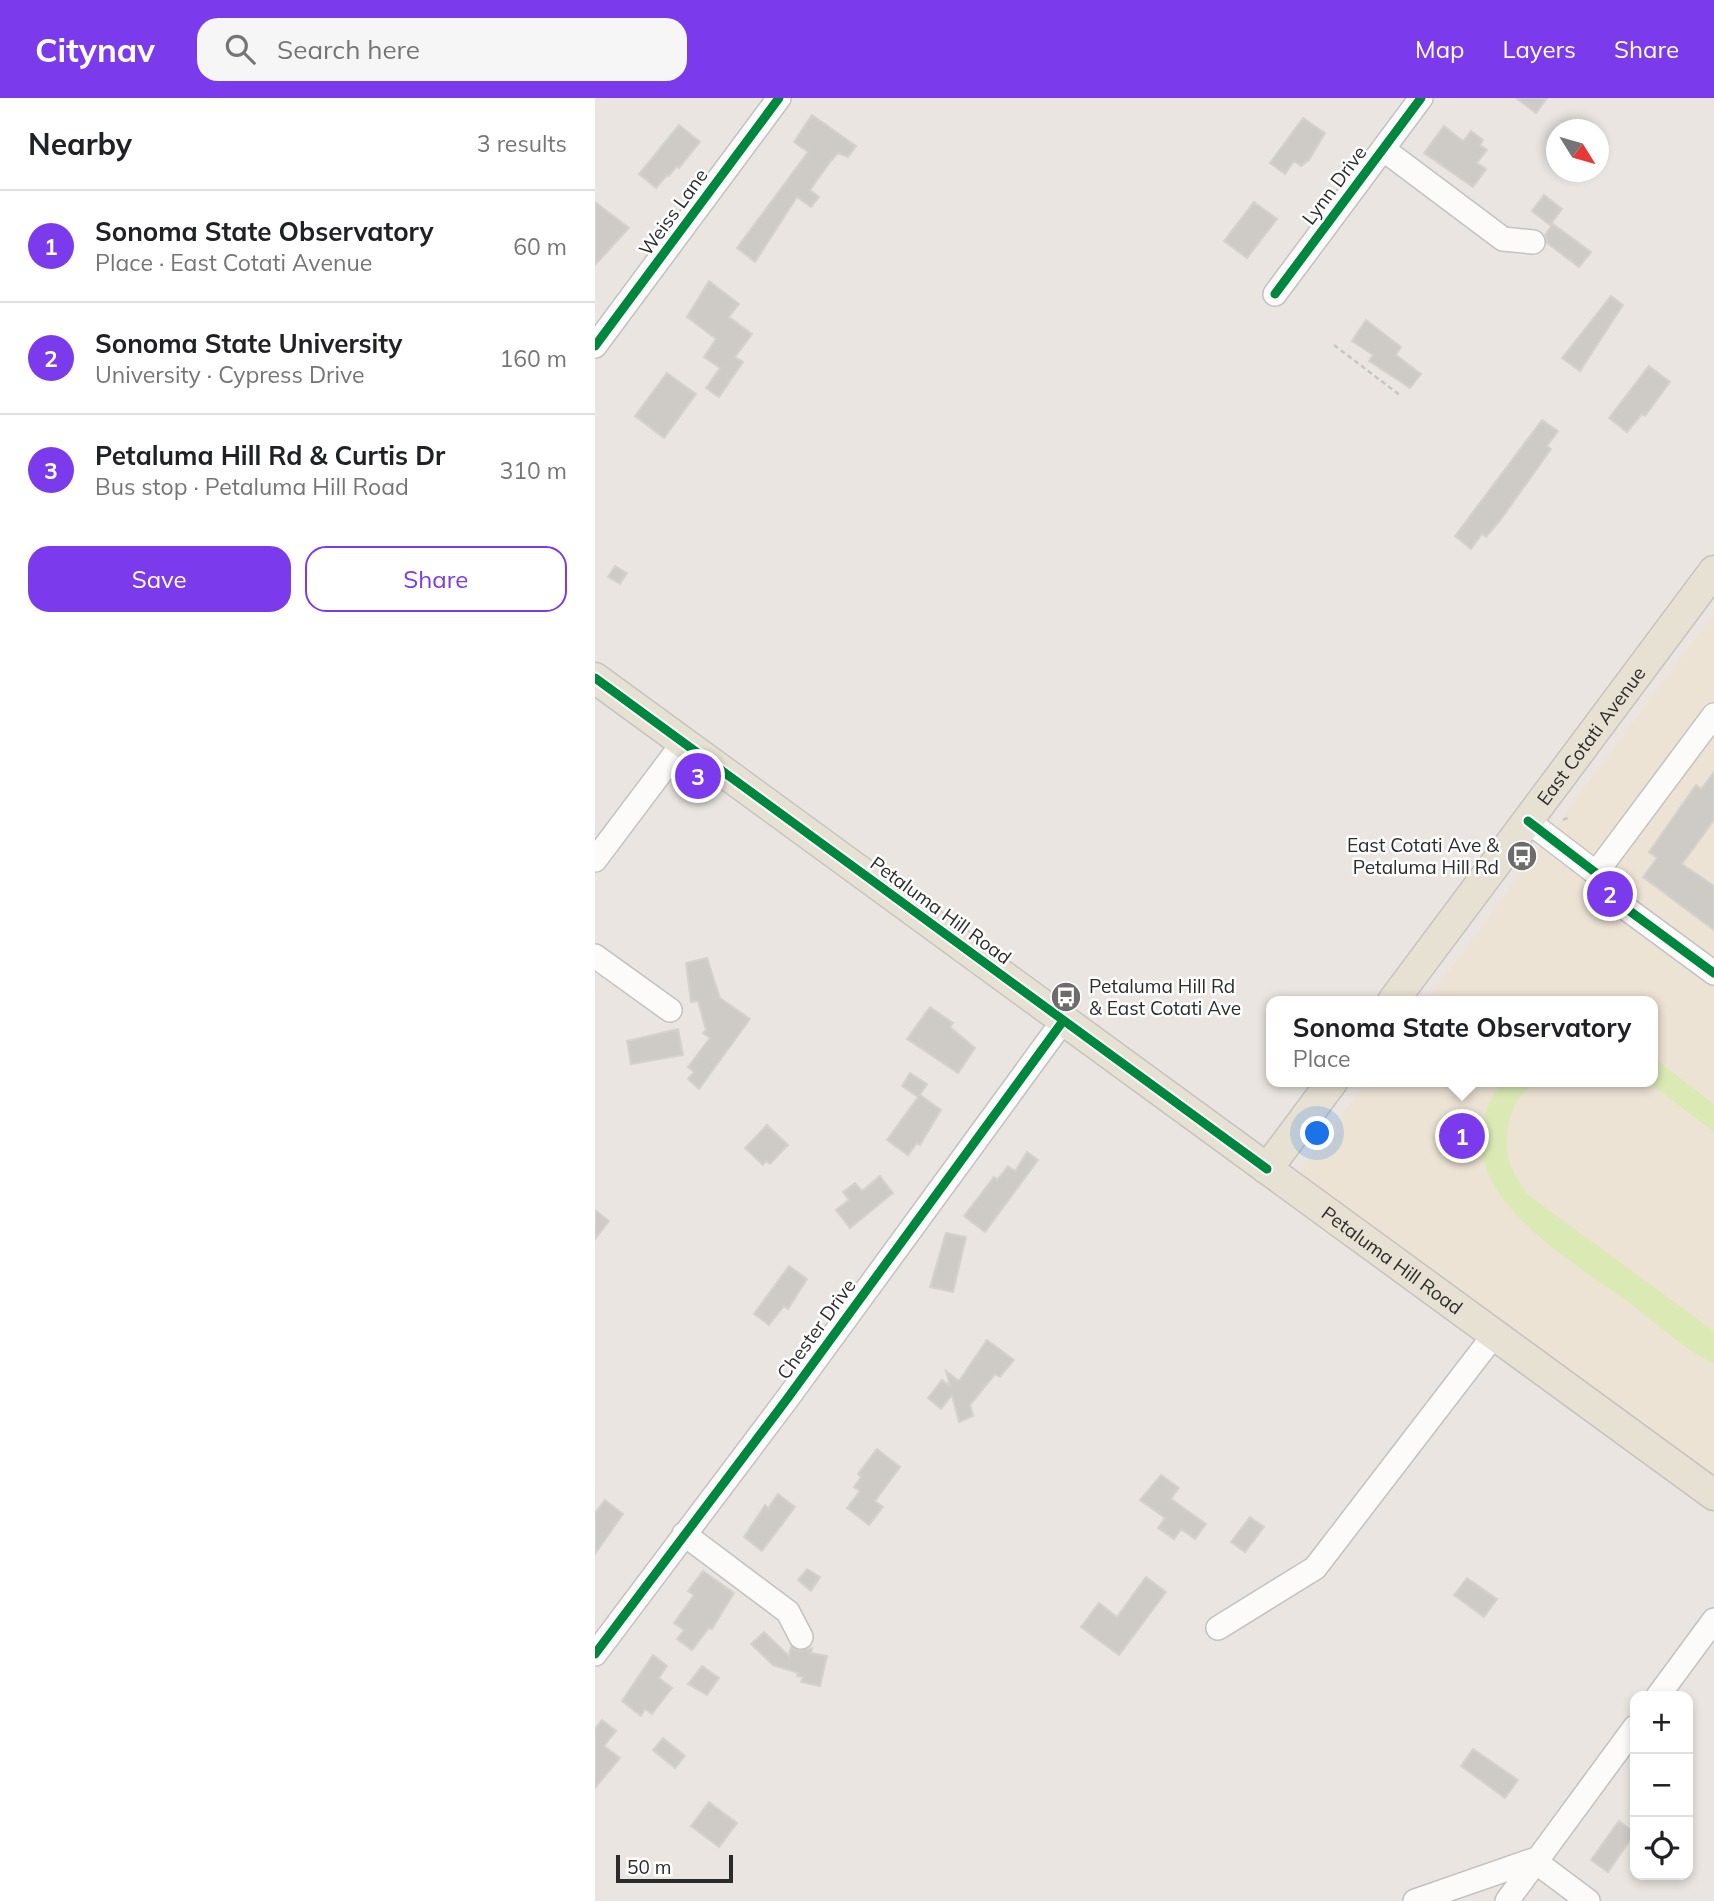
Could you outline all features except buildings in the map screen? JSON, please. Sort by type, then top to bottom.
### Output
[{"type":"main road","name":"East Cotati Avenue","points":[[1397,996],[1714,571]]},
{"type":"main road","name":"Petaluma Hill Road","points":[[595,678],[1714,1494]]},
{"type":"main road","points":[[1267,1169],[1328,1087]]},
{"type":"street","name":"Weiss Lane","points":[[595,346],[779,98]]},
{"type":"street","name":"Lynn Drive","points":[[1275,294],[1421,98]]},
{"type":"street","points":[[1383,149],[1503,239],[1533,242]]},
{"type":"street","points":[[1596,873],[1714,715]]},
{"type":"street","points":[[595,860],[683,743]]},
{"type":"street","points":[[1528,821],[1596,873],[1612,898],[1714,973]]},
{"type":"street","points":[[595,956],[670,1010]]},
{"type":"street","name":"Chester Drive","points":[[595,1654],[1063,1021]]},
{"type":"street","points":[[1218,1628],[1315,1568],[1494,1335]]},
{"type":"street","points":[[684,1534],[788,1612],[801,1637]]},
{"type":"street","points":[[1662,1691],[1714,1620]]},
{"type":"street","points":[[1507,1901],[1630,1734]]},
{"type":"street","points":[[1537,1860],[1588,1901]]},
{"type":"street","points":[[1415,1901],[1537,1860]]},
{"type":"path","points":[[1334,345],[1401,396]]},
{"type":"path","points":[[1563,820],[1569,817]]},
{"type":"shaded area","points":[[1714,613],[1714,1483],[1297,1175],[1362,1087],[1658,1087],[1658,996],[1430,996]]},
{"type":"green space","points":[[1658,1061],[1714,1104],[1714,1132],[1655,1087],[1658,1087]]},
{"type":"green space","points":[[1500,1087],[1529,1087],[1513,1110],[1507,1134],[1508,1158],[1527,1194],[1714,1331],[1714,1363],[1684,1345],[1572,1263],[1541,1239],[1514,1212],[1493,1183],[1482,1152],[1484,1118]]},
{"type":"cycle path","points":[[595,346],[779,98]]},
{"type":"cycle path","points":[[1275,294],[1421,98]]},
{"type":"cycle path","points":[[595,678],[1267,1169]]},
{"type":"cycle path","points":[[1528,821],[1596,873],[1612,898],[1714,973]]},
{"type":"cycle path","points":[[595,1654],[787,1399],[1063,1021]]},
{"type":"place","name":"Petaluma Hill Rd & Curtis Dr","points":[[698,776]]},
{"type":"place","name":"East Cotati Ave & Petaluma Hill Rd","points":[[1522,856]]},
{"type":"place","name":"Sonoma State University","points":[[1610,894]]},
{"type":"place","name":"Petaluma Hill Rd & East Cotati Ave","points":[[1066,997]]},
{"type":"place","name":"Sonoma State Observatory","points":[[1462,1136]]}]
